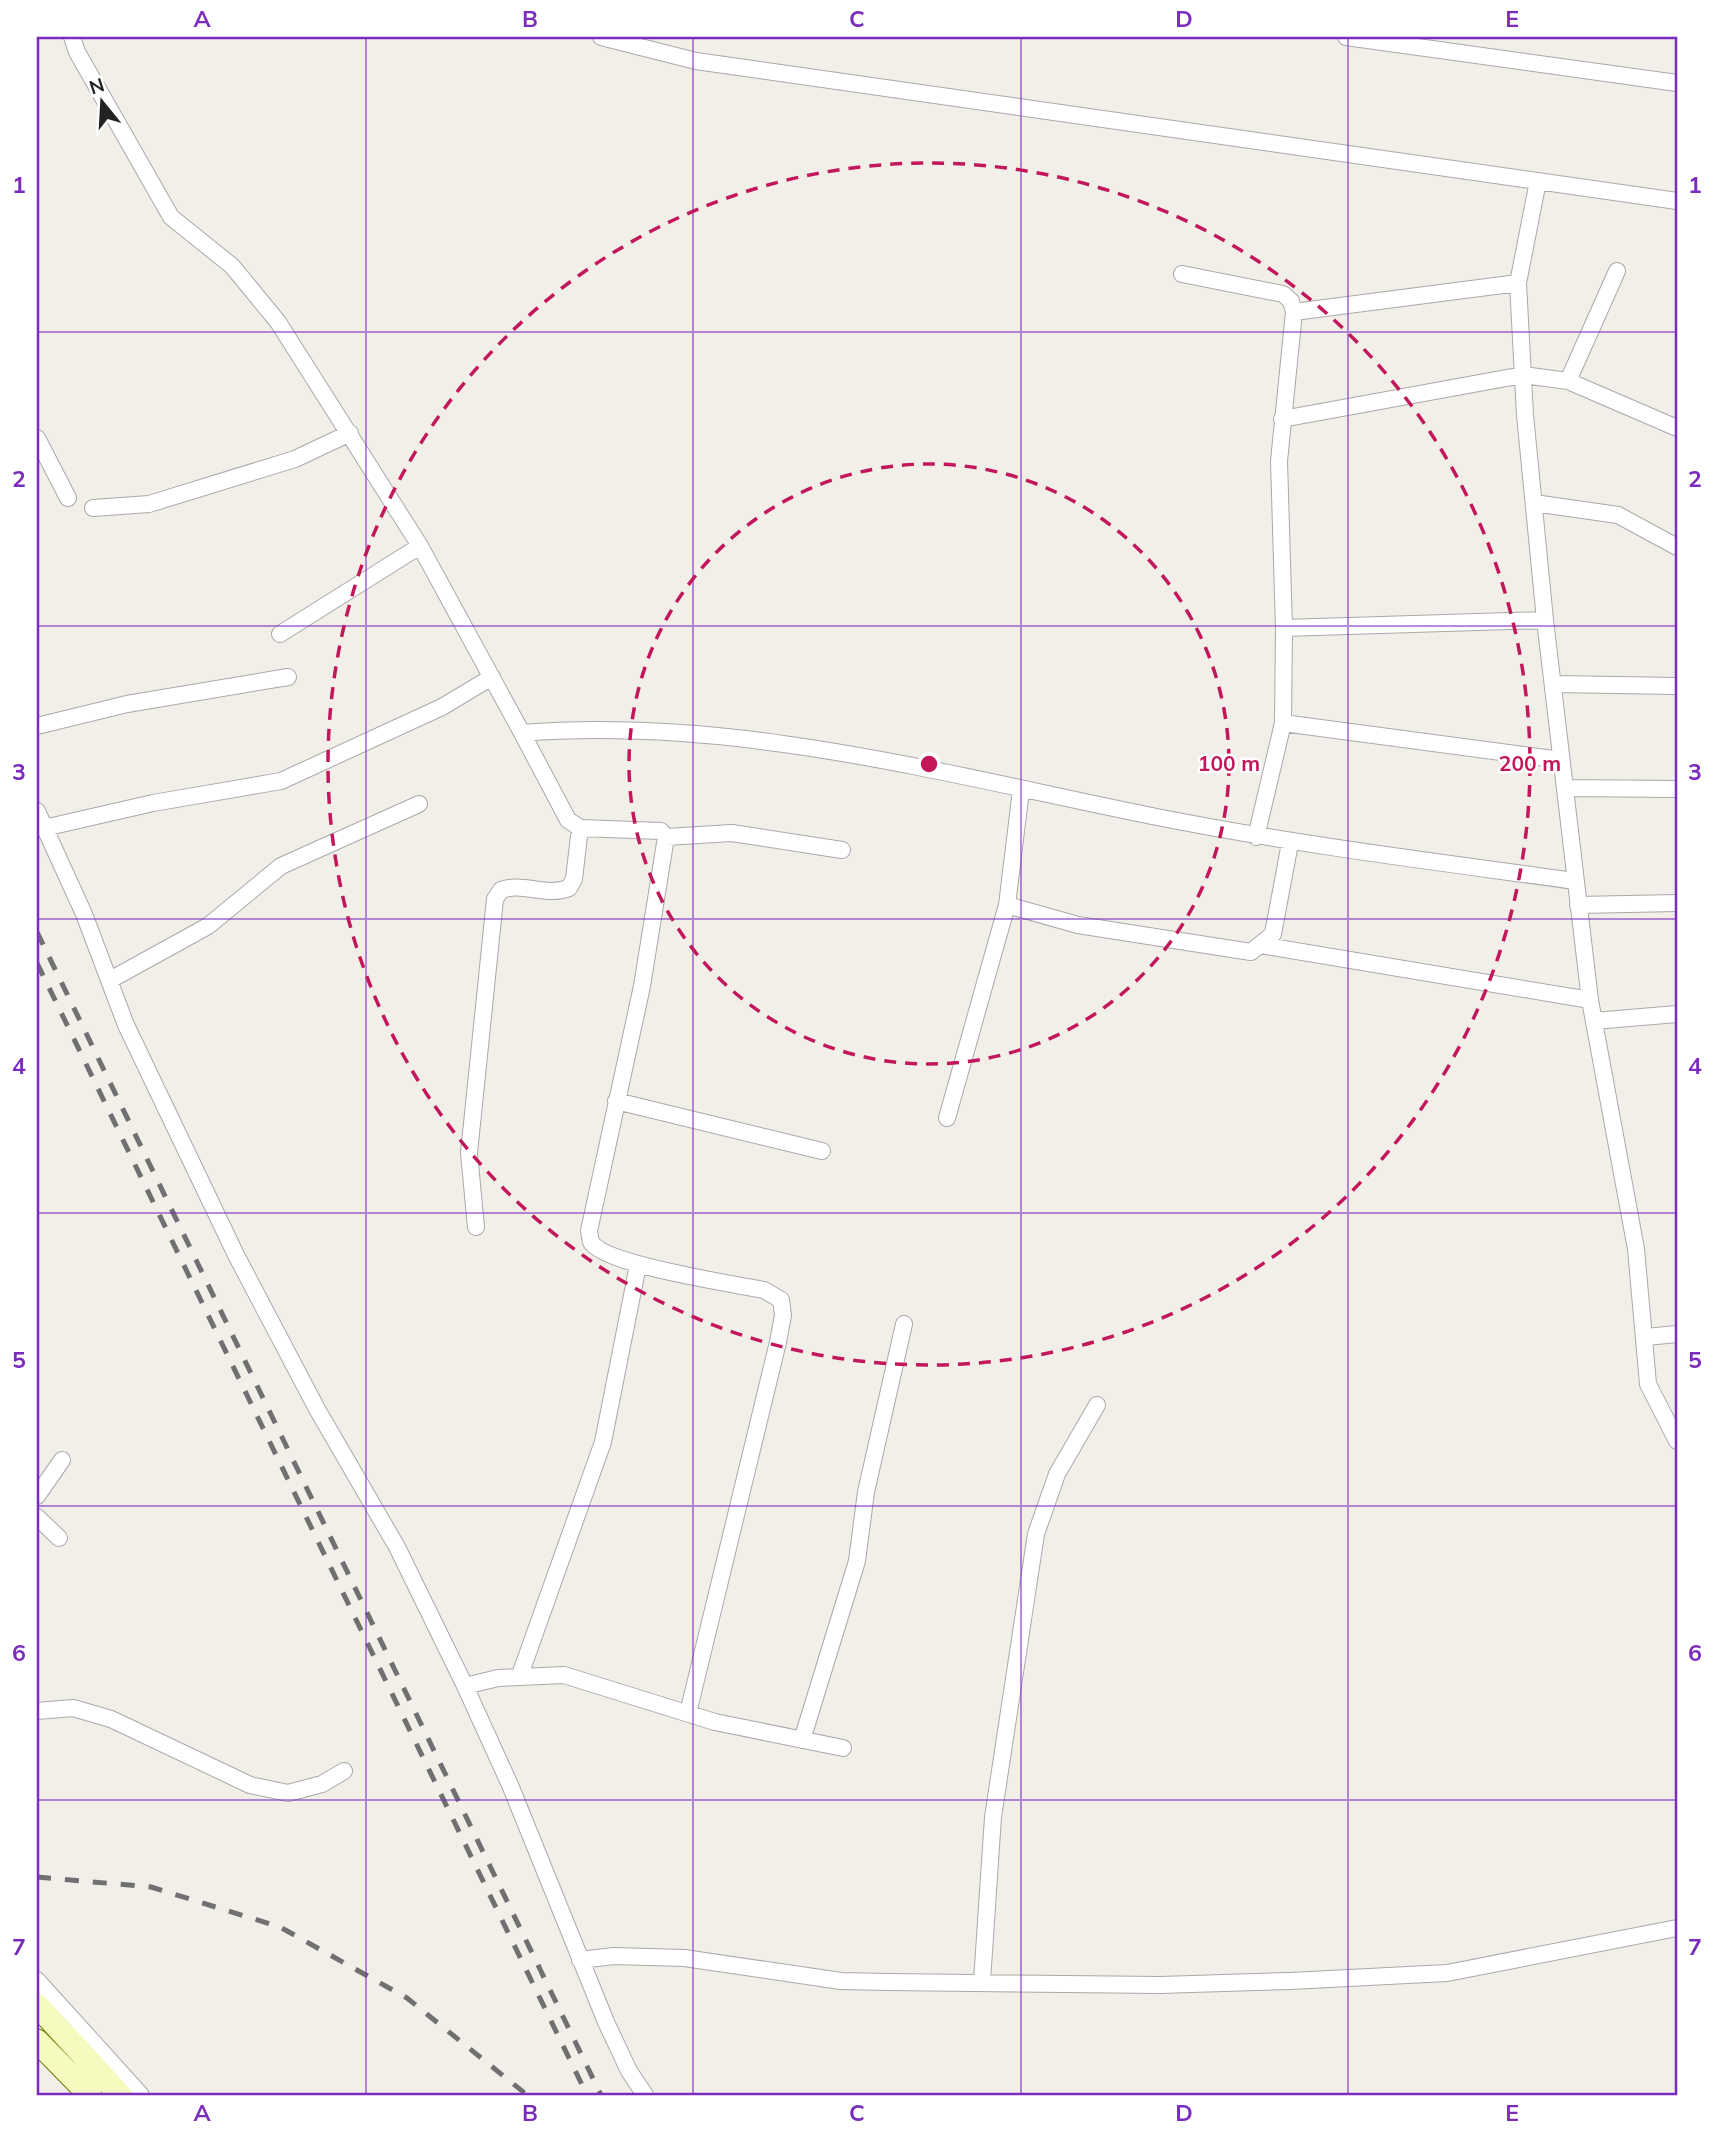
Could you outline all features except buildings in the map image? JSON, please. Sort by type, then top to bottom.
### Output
[{"type":"main road","points":[[37,2005],[120,2095]]},
{"type":"main road","points":[[37,2042],[90,2095]]},
{"type":"street","points":[[72,37],[77,52],[129,148],[171,217],[232,267],[278,322],[350,433],[420,546],[568,820],[580,828],[661,831],[666,837],[642,986],[589,1231],[591,1242],[599,1249],[638,1265],[764,1290],[780,1300],[783,1315],[688,1713]]},
{"type":"street","points":[[601,37],[696,61],[1677,201]]},
{"type":"street","points":[[1346,37],[1677,83]]},
{"type":"street","points":[[1538,181],[1518,283],[1523,375],[1552,684],[1590,1000],[1636,1249],[1646,1336],[1648,1384],[1677,1441]]},
{"type":"street","points":[[1568,381],[1617,271]]},
{"type":"street","points":[[1182,274],[1283,294],[1291,300],[1294,312],[1279,461],[1284,628],[1283,723],[1256,837]]},
{"type":"street","points":[[1294,312],[1518,283]]},
{"type":"street","points":[[1282,419],[1523,375],[1568,381],[1677,428]]},
{"type":"street","points":[[93,508],[149,504],[295,459],[350,433]]},
{"type":"street","points":[[37,438],[68,498]]},
{"type":"street","points":[[1534,503],[1618,515],[1677,547]]},
{"type":"street","points":[[280,634],[420,546]]},
{"type":"street","points":[[1284,628],[1545,620]]},
{"type":"street","points":[[37,726],[127,704],[288,677]]},
{"type":"street","points":[[44,828],[153,803],[281,781],[442,707],[492,677]]},
{"type":"street","points":[[1552,684],[1677,686]]},
{"type":"street","points":[[1283,723],[1561,760]]},
{"type":"street","points":[[522,733],[589,727],[720,734],[857,756],[1290,843],[1575,881]]},
{"type":"street","points":[[1564,788],[1677,789]]},
{"type":"street","points":[[947,1118],[1007,905],[1021,790]]},
{"type":"street","points":[[110,980],[208,926],[281,866],[419,804]]},
{"type":"street","points":[[37,811],[110,980],[126,1025],[236,1255],[317,1409],[397,1547],[464,1686],[510,1785],[618,2047],[645,2095]]},
{"type":"street","points":[[476,1227],[469,1153],[495,899],[501,890],[511,886],[559,892],[569,888],[574,879],[580,828]]},
{"type":"street","points":[[666,837],[732,832],[842,850]]},
{"type":"street","points":[[1007,905],[1078,925],[1251,951],[1273,934],[1290,843]]},
{"type":"street","points":[[1578,905],[1677,903]]},
{"type":"street","points":[[1260,945],[1590,1000]]},
{"type":"street","points":[[1594,1021],[1677,1014]]},
{"type":"street","points":[[616,1101],[822,1151]]},
{"type":"street","points":[[520,1675],[603,1442],[638,1265]]},
{"type":"street","points":[[802,1740],[856,1561],[866,1492],[904,1324]]},
{"type":"street","points":[[1646,1336],[1677,1334]]},
{"type":"street","points":[[982,1981],[993,1817],[1036,1534],[1056,1474],[1097,1405]]},
{"type":"street","points":[[37,1496],[62,1460]]},
{"type":"street","points":[[37,1517],[59,1538]]},
{"type":"street","points":[[464,1686],[520,1675],[564,1675],[688,1713],[843,1748]]},
{"type":"street","points":[[37,1711],[73,1708],[111,1718],[250,1784],[288,1793],[321,1784],[344,1771]]},
{"type":"street","points":[[580,1960],[614,1956],[684,1958],[841,1980],[1160,1985],[1447,1973],[1677,1928]]},
{"type":"street","points":[[37,1980],[141,2095]]},
{"type":"railway","points":[[37,932],[601,2095]]},
{"type":"railway","points":[[37,963],[587,2095]]},
{"type":"railway","points":[[37,1877],[151,1887],[280,1927],[407,1998],[527,2095]]}]
